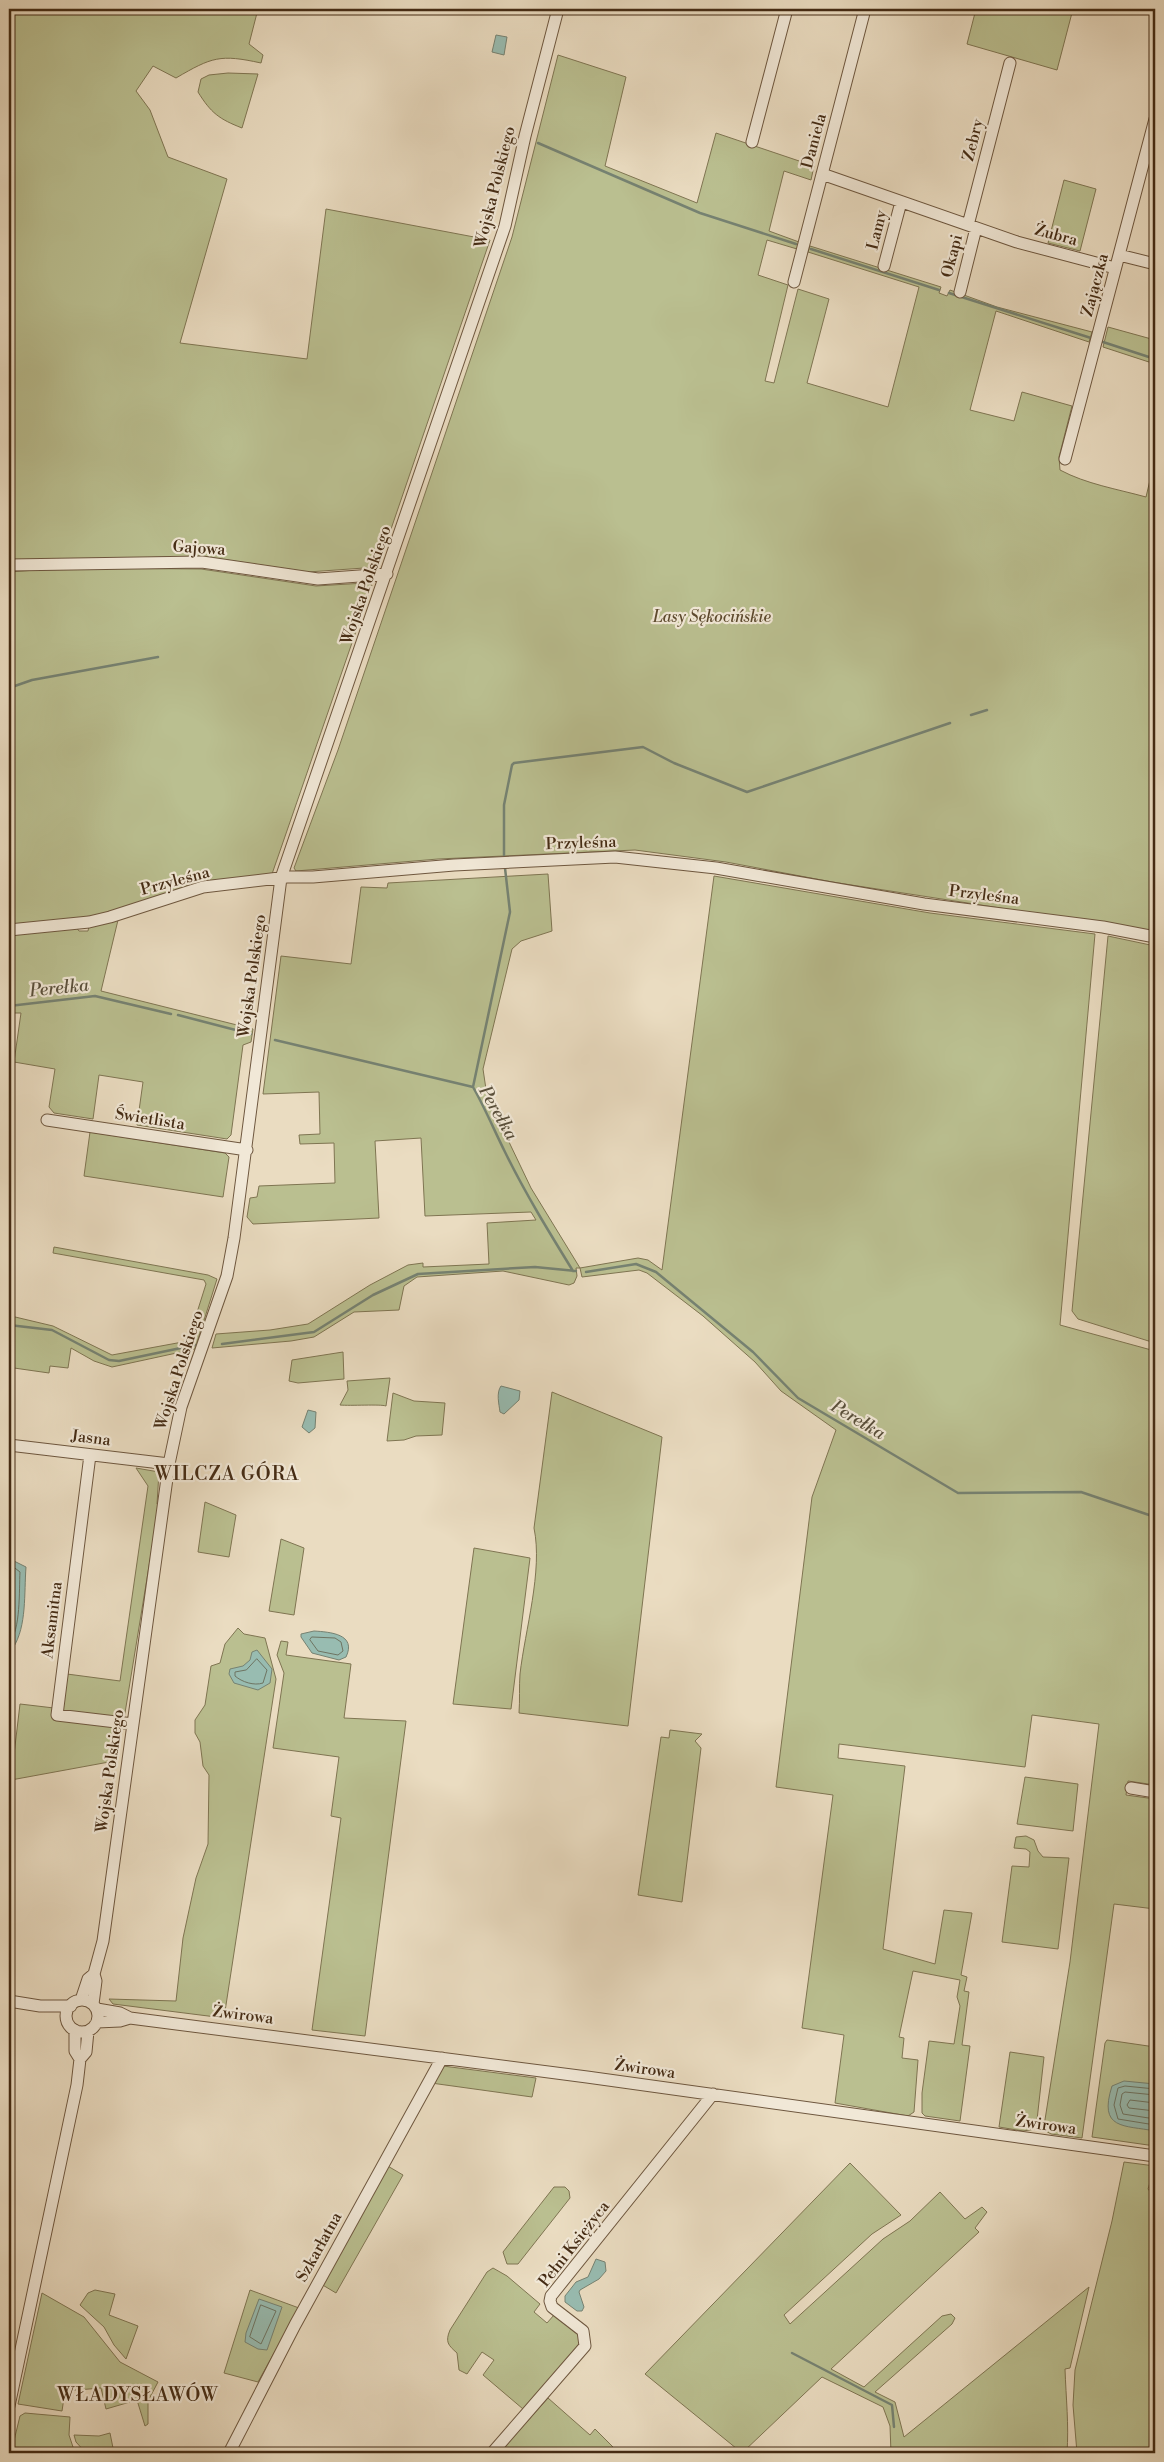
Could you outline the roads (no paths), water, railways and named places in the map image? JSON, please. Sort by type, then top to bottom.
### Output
[{"type":"street","name":"Wojska Polskiego","points":[[97,2022],[82,2007],[96,1981],[94,1974],[102,1941],[169,1464],[181,1407],[227,1276],[247,1150],[281,878],[505,226],[525,136],[558,9]]},
{"type":"street","points":[[752,142],[787,9]]},
{"type":"street","name":"Daniela","points":[[794,282],[865,9]]},
{"type":"street","name":"Zebry","points":[[972,226],[1010,63]]},
{"type":"street","name":"Zajączka","points":[[1065,459],[1115,268],[1151,151],[1155,119]]},
{"type":"street","points":[[822,174],[972,226]]},
{"type":"street","name":"Lamy","points":[[884,266],[900,202]]},
{"type":"street","name":"Żubra","points":[[972,226],[1017,242],[1115,268]]},
{"type":"street","name":"Okapi","points":[[960,292],[972,226]]},
{"type":"street","points":[[1119,255],[1155,264]]},
{"type":"street","name":"Gajowa","points":[[9,565],[202,562],[318,579],[387,574]]},
{"type":"street","name":"Przyleśna","points":[[9,930],[89,922],[110,917],[195,888],[281,878],[502,862],[634,858],[716,868],[924,904],[1103,927],[1155,937]]},
{"type":"street","name":"Świetlista","points":[[47,1120],[247,1150]]},
{"type":"street","name":"Jasna","points":[[9,1444],[169,1464]]},
{"type":"street","name":"Aksamitna","points":[[90,1454],[57,1715],[132,1724]]},
{"type":"street","points":[[1131,1788],[1155,1792]]},
{"type":"street","name":"Żwirowa","points":[[9,2001],[40,2006],[82,2007],[120,2013],[130,2018]]},
{"type":"street","points":[[82,2007],[70,2026],[75,2030],[88,2031]]},
{"type":"street","name":"Żwirowa","points":[[97,2022],[130,2018],[713,2094],[1155,2156]]},
{"type":"street","points":[[9,2406],[77,2085],[80,2059],[86,2052],[88,2031],[97,2022]]},
{"type":"street","points":[[75,2030],[75,2051],[80,2059]]},
{"type":"street","name":"Szkarłatna","points":[[229,2453],[295,2325],[442,2058]]},
{"type":"street","name":"Pełni Księżyca","points":[[492,2453],[585,2346],[583,2331],[552,2307],[551,2296],[713,2094]]},
{"type":"water","points":[[496,35],[507,37],[504,55],[492,52]]},
{"type":"water","points":[[501,1386],[520,1391],[519,1400],[504,1414],[500,1412],[499,1392]]},
{"type":"water","points":[[308,1410],[316,1412],[315,1428],[309,1433],[302,1427]]},
{"type":"water","points":[[9,1547],[14,1561],[26,1567],[21,1630],[13,1648],[9,1649]]},
{"type":"water","points":[[314,1631],[327,1632],[345,1639],[348,1643],[346,1657],[339,1660],[312,1653],[301,1637],[301,1634]]},
{"type":"water","points":[[257,1650],[272,1669],[270,1683],[258,1690],[234,1683],[229,1674],[230,1669],[243,1666],[250,1660],[252,1652]]},
{"type":"water","points":[[1124,2081],[1155,2084],[1155,2131],[1124,2126],[1111,2118],[1108,2111],[1112,2086]]},
{"type":"water","points":[[596,2259],[605,2262],[606,2271],[599,2279],[580,2290],[584,2307],[582,2311],[577,2311],[565,2302],[565,2296],[576,2282],[588,2277]]},
{"type":"water","points":[[259,2299],[282,2307],[267,2350],[258,2349],[245,2342],[246,2333]]},
{"type":"waterway","points":[[538,143],[700,213],[796,244]]},
{"type":"waterway","points":[[811,249],[939,290]]},
{"type":"waterway","points":[[949,293],[1091,338]]},
{"type":"waterway","points":[[1103,342],[1155,359]]},
{"type":"waterway","points":[[9,688],[32,680],[158,657]]},
{"type":"waterway","points":[[971,715],[987,710]]},
{"type":"waterway","points":[[504,855],[504,805],[514,763],[643,747],[674,763],[747,792],[950,723]]},
{"type":"waterway","points":[[473,1087],[510,912],[505,868]]},
{"type":"waterway","name":"Perełka","points":[[9,1006],[95,996],[171,1014]]},
{"type":"waterway","name":"Perełka","points":[[178,1015],[251,1034]]},
{"type":"waterway","name":"Perełka","points":[[275,1040],[473,1087],[521,1182],[573,1271]]},
{"type":"waterway","name":"Perełka","points":[[586,1272],[636,1264],[656,1272],[753,1352],[798,1398],[958,1493],[1081,1492],[1155,1517]]},
{"type":"waterway","points":[[222,1344],[314,1332],[373,1295],[418,1274],[535,1267],[576,1271]]},
{"type":"waterway","points":[[9,1325],[52,1330],[109,1360],[119,1361],[195,1345]]},
{"type":"waterway","points":[[792,2353],[892,2405],[894,2427]]},
{"type":"district","name":"WILCZA GÓRA","points":[[227,1474]]},
{"type":"district","name":"WŁADYSŁAWÓW","points":[[138,2395]]},
{"type":"park label","name":"Lasy Sękocińskie","points":[[712,617]]}]
